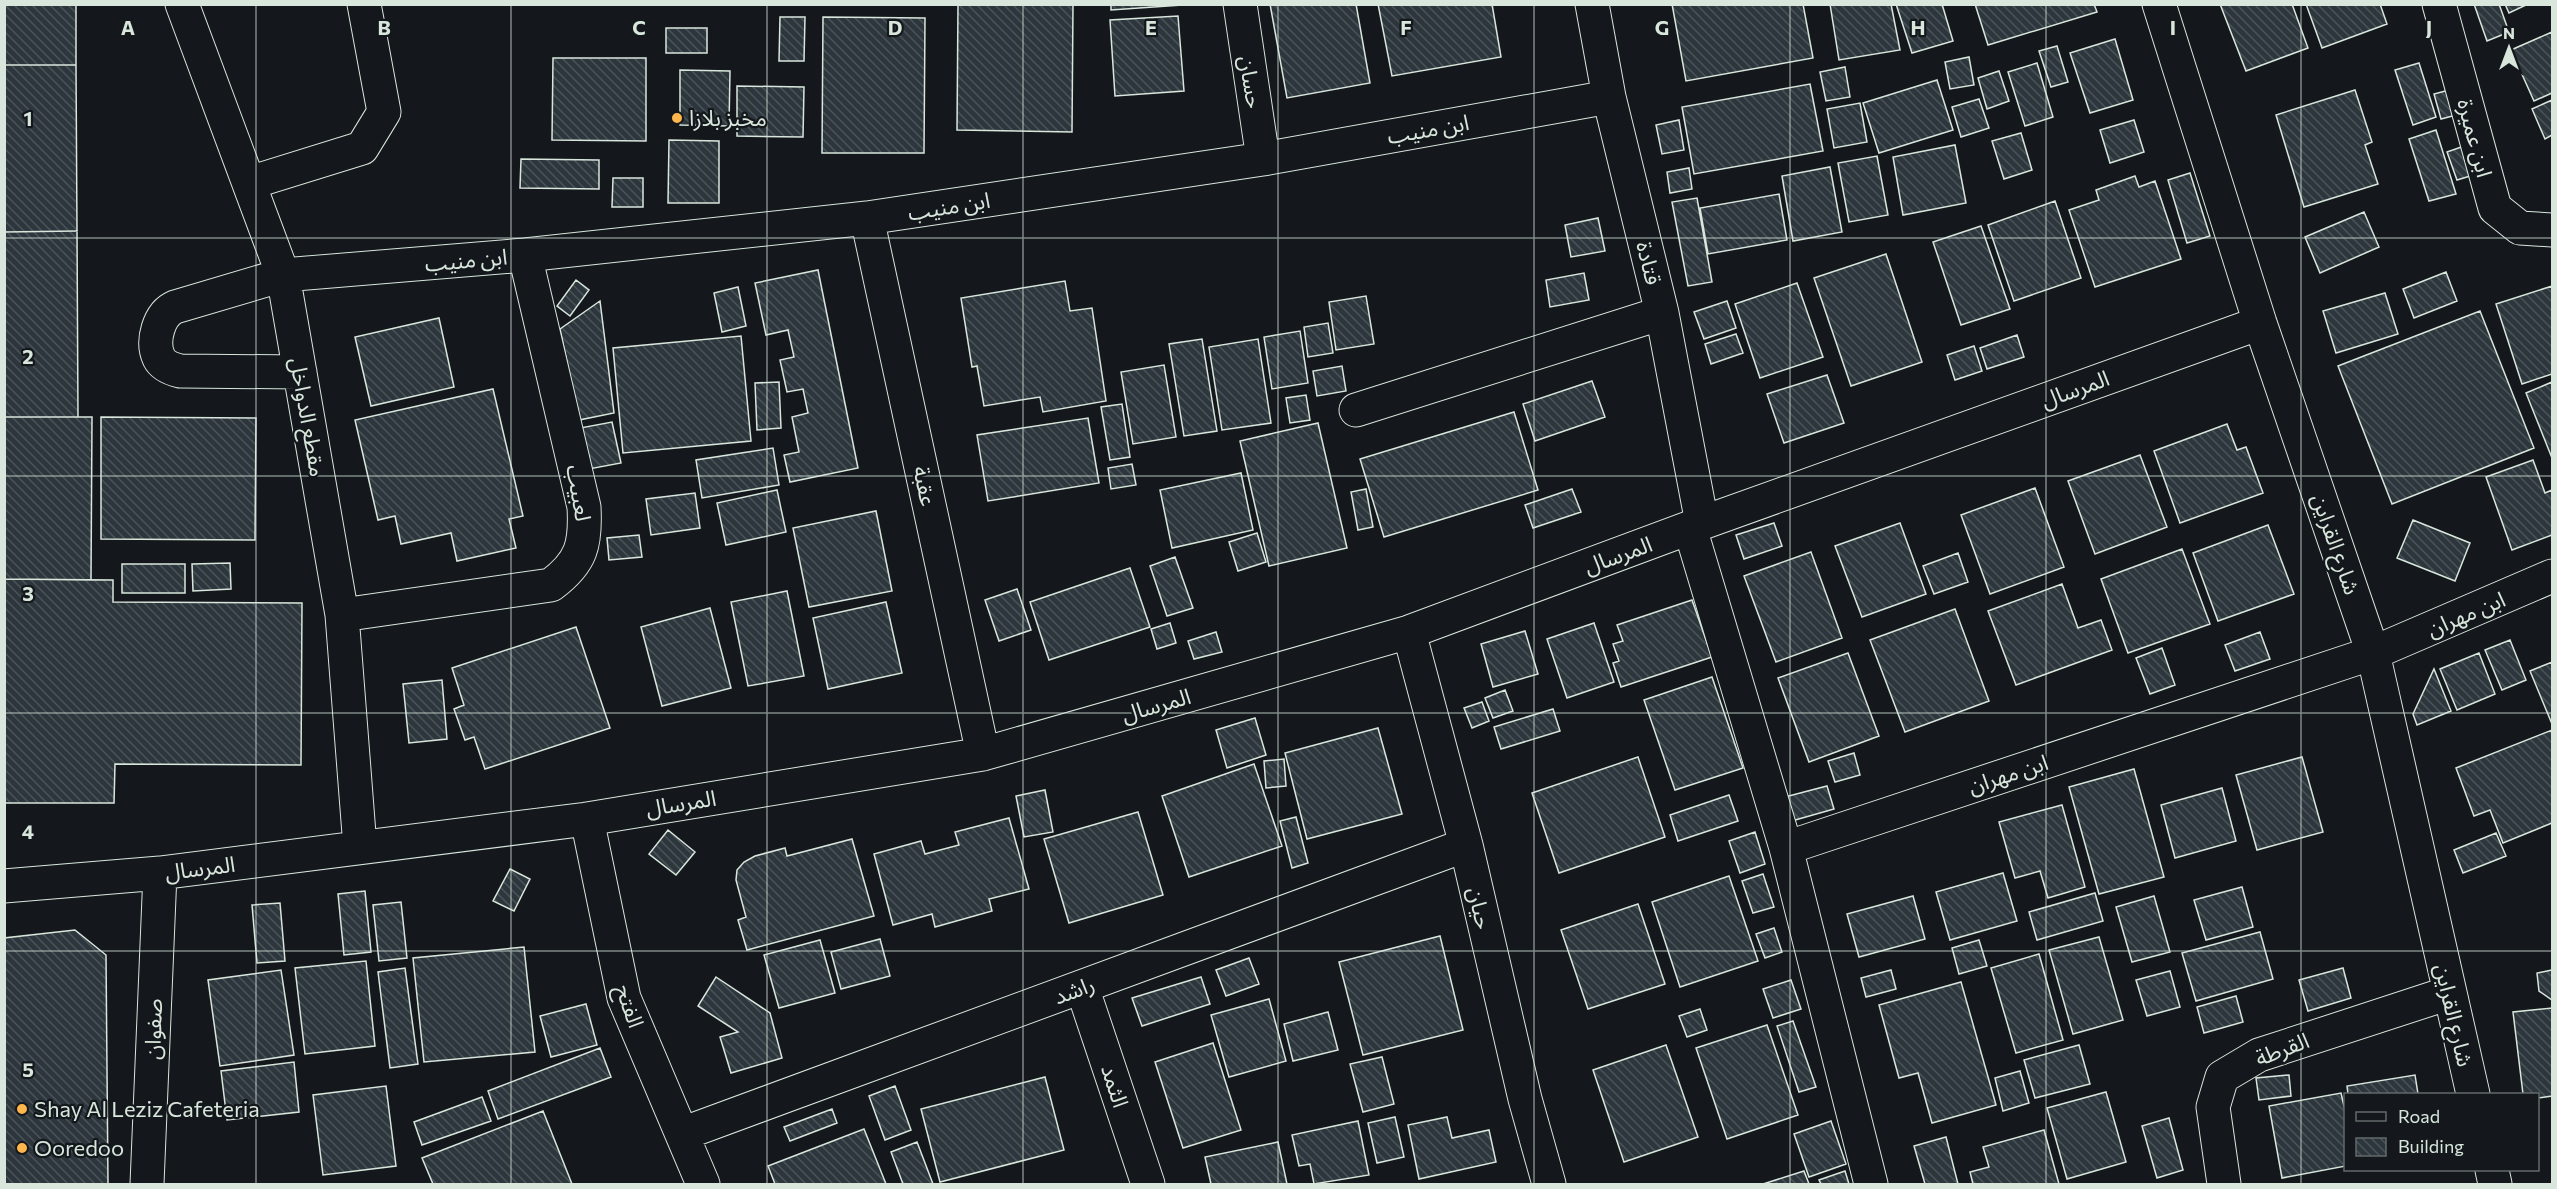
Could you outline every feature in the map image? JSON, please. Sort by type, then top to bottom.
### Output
[{"type":"street","name":"مقطع الدواخل","points":[[182,4],[283,274],[342,615],[360,847]]},
{"type":"street","points":[[249,183],[362,148],[384,112],[364,4]]},
{"type":"street","name":"حسان","points":[[1240,4],[1263,159]]},
{"type":"street","name":"قتادة","points":[[1592,4],[1609,97],[1662,313],[1696,526],[1786,848]]},
{"type":"street","name":"شارع القراين","points":[[2159,4],[2260,323],[2373,653],[2474,1093]]},
{"type":"street","name":"ابن عميرة","points":[[2439,4],[2495,208],[2520,228],[2553,231]]},
{"type":"street","name":"ابن منيب","points":[[300,372],[180,371],[168,368],[159,358],[158,327],[167,310],[283,274],[525,255],[867,218],[1263,159],[1609,97]]},
{"type":"street","name":"عقبة","points":[[867,218],[983,754]]},
{"type":"street","name":"لعبيب","points":[[342,615],[551,585],[568,572],[581,552],[586,532],[584,507],[525,255]]},
{"type":"street","points":[[1356,410],[1662,313]]},
{"type":"street","name":"المرسال","points":[[4,886],[160,873],[587,819],[983,754],[1409,632],[2260,323]]},
{"type":"street","name":"ابن مهران","points":[[1786,848],[2373,653],[2553,576]]},
{"type":"street","name":"حيان","points":[[1409,632],[1466,845],[1525,1099],[1550,1185]]},
{"type":"street","name":"الفتح","points":[[587,819],[624,998],[703,1185]]},
{"type":"street","name":"راشد","points":[[682,1134],[1466,845]]},
{"type":"street","points":[[1786,848],[1871,1185]]},
{"type":"street","name":"صفوان","points":[[147,1185],[160,873]]},
{"type":"street","name":"الثمد","points":[[1082,987],[1148,1185]]},
{"type":"street","name":"القرطة","points":[[2224,1185],[2213,1107],[2222,1077],[2259,1055],[2449,993]]},
{"type":"building","points":[[4,4],[76,4],[76,65],[4,65]]},
{"type":"building","points":[[958,4],[1073,4],[1072,132],[957,130]]},
{"type":"building","points":[[1111,4],[1182,4],[1182,5],[1111,10]]},
{"type":"building","points":[[1270,4],[1356,4],[1370,83],[1287,98]]},
{"type":"building","points":[[1378,4],[1492,4],[1501,57],[1392,76]]},
{"type":"building","points":[[1672,4],[1803,4],[1813,58],[1686,81]]},
{"type":"building","points":[[1830,4],[1891,4],[1900,50],[1839,60]]},
{"type":"building","points":[[1896,4],[1942,4],[1953,41],[1912,53]]},
{"type":"building","points":[[1975,4],[2094,4],[2097,12],[1988,45]]},
{"type":"building","points":[[2220,4],[2292,4],[2308,48],[2246,71]]},
{"type":"building","points":[[2306,4],[2380,4],[2387,24],[2322,48]]},
{"type":"building","points":[[2474,4],[2499,4],[2509,32],[2487,41]]},
{"type":"building","points":[[2505,4],[2528,4],[2509,13]]},
{"type":"building","points":[[1178,16],[1184,91],[1115,96],[1110,20]]},
{"type":"building","points":[[780,17],[805,17],[804,61],[779,61]]},
{"type":"building","points":[[823,17],[925,18],[924,153],[822,153]]},
{"type":"building","points":[[666,28],[707,28],[707,53],[666,53]]},
{"type":"building","points":[[2552,32],[2552,93],[2534,101],[2511,50]]},
{"type":"building","points":[[2115,39],[2133,100],[2090,113],[2070,53]]},
{"type":"building","points":[[2057,46],[2068,82],[2051,87],[2039,51]]},
{"type":"building","points":[[1969,57],[1974,85],[1950,89],[1945,62]]},
{"type":"building","points":[[553,58],[646,58],[646,141],[552,140]]},
{"type":"building","points":[[2037,63],[2053,117],[2025,126],[2008,72]]},
{"type":"building","points":[[2419,63],[2436,117],[2413,125],[2395,70]]},
{"type":"building","points":[[4,65],[76,65],[77,231],[4,232]]},
{"type":"building","points":[[1845,67],[1850,97],[1826,101],[1820,72]]},
{"type":"building","points":[[680,70],[730,71],[729,126],[680,125]]},
{"type":"building","points":[[1999,71],[2009,101],[1987,109],[1978,78]]},
{"type":"building","points":[[1937,80],[1953,130],[1879,153],[1863,103]]},
{"type":"building","points":[[1810,84],[1823,151],[1694,174],[1682,107]]},
{"type":"building","points":[[737,86],[804,87],[803,137],[737,136]]},
{"type":"building","points":[[2453,89],[2460,114],[2441,119],[2434,94]]},
{"type":"building","points":[[2355,90],[2372,142],[2365,145],[2378,184],[2304,207],[2276,115]]},
{"type":"building","points":[[1979,99],[1989,128],[1961,137],[1952,107]]},
{"type":"building","points":[[2552,100],[2552,135],[2545,139],[2532,109]]},
{"type":"building","points":[[1860,103],[1867,142],[1834,148],[1827,109]]},
{"type":"building","points":[[1679,120],[1684,150],[1662,154],[1656,125]]},
{"type":"building","points":[[2134,120],[2144,152],[2110,163],[2100,130]]},
{"type":"building","points":[[2436,130],[2456,194],[2429,201],[2409,139]]},
{"type":"building","points":[[2021,133],[2032,170],[2004,179],[1992,141]]},
{"type":"building","points":[[669,140],[719,141],[719,203],[668,203]]},
{"type":"building","points":[[2470,144],[2480,173],[2457,180],[2447,152]]},
{"type":"building","points":[[1955,145],[1966,203],[1903,215],[1893,157]]},
{"type":"building","points":[[1877,156],[1888,215],[1849,222],[1838,163]]},
{"type":"building","points":[[521,159],[599,160],[599,189],[520,188]]},
{"type":"building","points":[[1830,167],[1842,232],[1793,241],[1782,176]]},
{"type":"building","points":[[1689,168],[1692,189],[1670,193],[1667,172]]},
{"type":"building","points":[[2190,173],[2210,236],[2187,243],[2168,180]]},
{"type":"building","points":[[2135,176],[2139,187],[2155,181],[2181,259],[2095,287],[2069,210],[2099,200],[2096,190]]},
{"type":"building","points":[[613,178],[643,178],[643,207],[612,207]]},
{"type":"building","points":[[1779,194],[1787,240],[1708,254],[1700,208]]},
{"type":"building","points":[[1697,198],[1712,282],[1688,286],[1672,202]]},
{"type":"building","points":[[2055,201],[2081,278],[2014,301],[1988,225]]},
{"type":"building","points":[[2364,212],[2379,247],[2320,273],[2305,237]]},
{"type":"building","points":[[1598,218],[1605,251],[1571,257],[1565,225]]},
{"type":"building","points":[[1981,226],[2010,309],[1961,325],[1933,242]]},
{"type":"building","points":[[77,231],[78,417],[4,417],[4,232]]},
{"type":"building","points":[[1886,254],[1922,362],[1851,386],[1814,278]]},
{"type":"building","points":[[818,270],[858,468],[790,482],[784,455],[799,452],[792,417],[808,413],[803,389],[787,392],[780,360],[794,357],[788,330],[766,335],[755,283]]},
{"type":"building","points":[[2446,272],[2457,301],[2414,318],[2403,289]]},
{"type":"building","points":[[1584,273],[1589,300],[1550,307],[1546,280]]},
{"type":"building","points":[[576,280],[589,290],[570,316],[557,306]]},
{"type":"building","points":[[1065,281],[1070,311],[1092,308],[1106,401],[1043,412],[1040,397],[984,406],[977,366],[972,367],[961,298]]},
{"type":"building","points":[[1797,283],[1823,357],[1760,378],[1735,304]]},
{"type":"building","points":[[2552,286],[2552,374],[2522,384],[2496,304]]},
{"type":"building","points":[[738,287],[746,326],[722,332],[714,293]]},
{"type":"building","points":[[2385,293],[2398,334],[2336,353],[2323,311]]},
{"type":"building","points":[[1366,296],[1374,344],[1336,350],[1329,302]]},
{"type":"building","points":[[600,301],[614,413],[579,420],[560,329]]},
{"type":"building","points":[[1727,301],[1736,328],[1704,339],[1694,312]]},
{"type":"building","points":[[2480,311],[2534,448],[2392,504],[2338,366]]},
{"type":"building","points":[[439,318],[454,387],[371,406],[355,337]]},
{"type":"building","points":[[1328,323],[1333,353],[1308,357],[1304,327]]},
{"type":"building","points":[[1300,331],[1308,383],[1272,389],[1264,337]]},
{"type":"building","points":[[1736,334],[1743,353],[1711,364],[1705,344]]},
{"type":"building","points":[[2017,335],[2024,357],[1987,369],[1980,348]]},
{"type":"building","points":[[741,336],[751,441],[623,453],[613,348]]},
{"type":"building","points":[[1202,339],[1217,431],[1184,436],[1169,344]]},
{"type":"building","points":[[1258,339],[1271,423],[1222,430],[1209,347]]},
{"type":"building","points":[[1974,346],[1982,371],[1955,380],[1947,355]]},
{"type":"building","points":[[1164,365],[1176,437],[1133,444],[1121,372]]},
{"type":"building","points":[[1342,366],[1346,391],[1317,396],[1313,371]]},
{"type":"building","points":[[1827,375],[1844,423],[1784,443],[1767,394]]},
{"type":"building","points":[[1592,381],[1605,417],[1535,441],[1523,404]]},
{"type":"building","points":[[779,382],[781,428],[757,430],[755,383]]},
{"type":"building","points":[[2552,382],[2552,458],[2526,393]]},
{"type":"building","points":[[493,389],[523,516],[509,519],[516,548],[457,561],[451,533],[401,544],[395,516],[378,520],[355,420]]},
{"type":"building","points":[[1306,395],[1310,420],[1290,423],[1286,398]]},
{"type":"building","points":[[1122,404],[1130,457],[1110,460],[1101,407]]},
{"type":"building","points":[[1514,412],[1538,490],[1384,537],[1360,459]]},
{"type":"building","points":[[4,417],[92,417],[91,580],[4,579]]},
{"type":"building","points":[[101,417],[256,418],[255,540],[101,539]]},
{"type":"building","points":[[1088,418],[1099,483],[988,501],[977,435]]},
{"type":"building","points":[[612,422],[621,463],[589,469],[580,428]]},
{"type":"building","points":[[1318,423],[1347,548],[1269,566],[1240,441]]},
{"type":"building","points":[[2227,424],[2237,450],[2246,447],[2263,493],[2180,523],[2154,451]]},
{"type":"building","points":[[773,448],[779,485],[702,498],[696,460]]},
{"type":"building","points":[[2140,455],[2167,527],[2095,554],[2068,481]]},
{"type":"building","points":[[2533,460],[2545,493],[2552,490],[2552,535],[2512,550],[2486,477]]},
{"type":"building","points":[[1132,464],[1136,485],[1111,489],[1108,468]]},
{"type":"building","points":[[1241,473],[1253,530],[1172,548],[1160,490]]},
{"type":"building","points":[[2035,488],[2064,567],[1990,594],[1961,515]]},
{"type":"building","points":[[1366,489],[1373,527],[1358,530],[1351,492]]},
{"type":"building","points":[[1572,489],[1581,512],[1533,528],[1525,505]]},
{"type":"building","points":[[777,490],[786,532],[726,545],[717,503]]},
{"type":"building","points":[[695,493],[700,528],[651,535],[646,499]]},
{"type":"building","points":[[876,511],[892,591],[809,607],[793,528]]},
{"type":"building","points":[[2413,520],[2470,543],[2455,581],[2397,558]]},
{"type":"building","points":[[1774,523],[1782,546],[1744,559],[1736,535]]},
{"type":"building","points":[[1900,523],[1926,594],[1862,617],[1835,546]]},
{"type":"building","points":[[2268,525],[2294,594],[2218,621],[2193,553]]},
{"type":"building","points":[[1257,533],[1266,562],[1238,571],[1229,542]]},
{"type":"building","points":[[639,535],[642,557],[609,560],[607,538]]},
{"type":"building","points":[[2182,549],[2210,624],[2128,653],[2101,579]]},
{"type":"building","points":[[1811,552],[1842,638],[1776,662],[1744,576]]},
{"type":"building","points":[[1958,553],[1968,582],[1934,594],[1923,566]]},
{"type":"building","points":[[1175,557],[1193,608],[1167,616],[1150,566]]},
{"type":"building","points":[[230,563],[231,589],[193,591],[192,564]]},
{"type":"building","points":[[122,564],[185,564],[185,593],[122,593]]},
{"type":"building","points":[[1130,568],[1150,627],[1049,660],[1030,602]]},
{"type":"building","points":[[4,579],[113,580],[113,602],[302,603],[301,765],[115,764],[114,803],[4,803]]},
{"type":"building","points":[[2062,584],[2078,628],[2101,620],[2112,650],[2016,685],[1988,611]]},
{"type":"building","points":[[1017,589],[1031,630],[999,641],[985,600]]},
{"type":"building","points":[[787,591],[804,676],[748,686],[731,602]]},
{"type":"building","points":[[1692,600],[1712,657],[1621,687],[1613,663],[1619,661],[1613,644],[1623,641],[1617,625]]},
{"type":"building","points":[[886,602],[902,673],[828,689],[813,618]]},
{"type":"building","points":[[710,608],[731,688],[662,706],[641,627]]},
{"type":"building","points":[[1955,609],[1989,701],[1905,732],[1870,640]]},
{"type":"building","points":[[1170,623],[1176,643],[1157,649],[1151,629]]},
{"type":"building","points":[[1594,623],[1614,682],[1567,698],[1547,639]]},
{"type":"building","points":[[576,627],[610,728],[485,769],[474,737],[465,740],[454,709],[464,705],[452,668]]},
{"type":"building","points":[[1525,631],[1538,674],[1493,687],[1481,644]]},
{"type":"building","points":[[1216,632],[1222,652],[1194,659],[1188,641]]},
{"type":"building","points":[[2260,632],[2270,659],[2235,671],[2225,645]]},
{"type":"building","points":[[2510,640],[2526,680],[2502,690],[2485,650]]},
{"type":"building","points":[[2162,648],[2175,685],[2150,694],[2136,658]]},
{"type":"building","points":[[1848,653],[1879,736],[1809,762],[1778,678]]},
{"type":"building","points":[[2479,653],[2495,694],[2457,710],[2440,669]]},
{"type":"building","points":[[2552,662],[2552,724],[2530,671]]},
{"type":"building","points":[[2434,669],[2451,711],[2417,725],[2413,714]]},
{"type":"building","points":[[1712,677],[1743,768],[1675,790],[1644,700]]},
{"type":"building","points":[[442,680],[447,739],[409,743],[403,684]]},
{"type":"building","points":[[1505,690],[1513,711],[1493,718],[1485,698]]},
{"type":"building","points":[[1482,702],[1489,721],[1472,728],[1464,708]]},
{"type":"building","points":[[1553,709],[1560,731],[1501,749],[1494,727]]},
{"type":"building","points":[[1255,718],[1266,755],[1227,768],[1216,730]]},
{"type":"building","points":[[1378,728],[1402,814],[1307,839],[1285,753]]},
{"type":"building","points":[[2552,730],[2552,823],[2503,843],[2490,810],[2474,816],[2456,768]]},
{"type":"building","points":[[1854,753],[1860,775],[1835,782],[1828,761]]},
{"type":"building","points":[[1638,757],[1665,837],[1559,873],[1532,793]]},
{"type":"building","points":[[2302,757],[2323,832],[2257,850],[2236,775]]},
{"type":"building","points":[[1284,759],[1286,786],[1266,788],[1264,761]]},
{"type":"building","points":[[1254,764],[1282,846],[1189,877],[1162,796]]},
{"type":"building","points":[[2134,769],[2164,877],[2099,894],[2069,787]]},
{"type":"building","points":[[1827,786],[1834,809],[1788,822],[1781,798]]},
{"type":"building","points":[[2222,788],[2236,841],[2175,858],[2161,805]]},
{"type":"building","points":[[1045,790],[1053,832],[1024,837],[1016,796]]},
{"type":"building","points":[[1729,795],[1738,821],[1678,841],[1670,815]]},
{"type":"building","points":[[2062,805],[2085,887],[2048,898],[2040,871],[2015,878],[1999,822]]},
{"type":"building","points":[[1138,812],[1163,895],[1069,923],[1044,839]]},
{"type":"building","points":[[1296,817],[1308,863],[1292,868],[1280,821]]},
{"type":"building","points":[[1009,818],[1029,889],[989,899],[992,911],[935,927],[932,914],[893,925],[874,854],[921,841],[925,854],[959,845],[955,832]]},
{"type":"building","points":[[668,830],[695,852],[676,875],[649,854]]},
{"type":"building","points":[[1755,832],[1765,864],[1740,873],[1729,841]]},
{"type":"building","points":[[2496,833],[2506,856],[2463,873],[2454,850]]},
{"type":"building","points":[[852,839],[874,916],[747,950],[738,920],[746,917],[736,880],[737,870],[744,862],[755,856],[785,848],[787,856]]},
{"type":"building","points":[[510,869],[530,879],[514,911],[493,901]]},
{"type":"building","points":[[2003,873],[2017,921],[1950,940],[1936,892]]},
{"type":"building","points":[[1763,874],[1774,907],[1753,913],[1742,881]]},
{"type":"building","points":[[1729,876],[1758,961],[1680,987],[1652,902]]},
{"type":"building","points":[[2242,887],[2253,927],[2206,940],[2194,900]]},
{"type":"building","points":[[365,891],[371,952],[344,955],[338,894]]},
{"type":"building","points":[[2095,893],[2103,921],[2037,940],[2029,912]]},
{"type":"building","points":[[1913,896],[1925,939],[1859,957],[1847,914]]},
{"type":"building","points":[[2154,896],[2170,952],[2132,962],[2116,907]]},
{"type":"building","points":[[401,902],[407,958],[379,961],[373,905]]},
{"type":"building","points":[[280,903],[285,961],[257,963],[252,905]]},
{"type":"building","points":[[1638,904],[1665,984],[1588,1009],[1561,930]]},
{"type":"building","points":[[1774,928],[1782,952],[1765,958],[1756,934]]},
{"type":"building","points":[[75,930],[106,955],[108,1184],[4,1184],[4,938]]},
{"type":"building","points":[[2260,932],[2273,979],[2196,1001],[2182,953]]},
{"type":"building","points":[[1440,936],[1463,1030],[1363,1055],[1339,962]]},
{"type":"building","points":[[2099,937],[2123,1020],[2073,1034],[2049,950]]},
{"type":"building","points":[[880,939],[890,976],[841,989],[831,952]]},
{"type":"building","points":[[820,940],[835,993],[779,1008],[764,955]]},
{"type":"building","points":[[1979,940],[1987,966],[1959,974],[1952,948]]},
{"type":"building","points":[[524,947],[535,1052],[424,1062],[413,958]]},
{"type":"building","points":[[2039,954],[2063,1040],[2016,1053],[1991,968]]},
{"type":"building","points":[[1249,958],[1259,984],[1226,996],[1216,970]]},
{"type":"building","points":[[366,961],[375,1046],[305,1054],[295,968]]},
{"type":"building","points":[[405,968],[418,1064],[390,1068],[378,972]]},
{"type":"building","points":[[2343,968],[2351,998],[2308,1011],[2299,980]]},
{"type":"building","points":[[281,970],[294,1055],[220,1066],[208,980]]},
{"type":"building","points":[[1891,970],[1896,989],[1866,997],[1861,978]]},
{"type":"building","points":[[2552,970],[2552,1000],[2539,991],[2537,973]]},
{"type":"building","points":[[2170,971],[2180,1007],[2147,1016],[2136,980]]},
{"type":"building","points":[[716,977],[770,1013],[782,1058],[731,1073],[720,1037],[738,1032],[698,1006]]},
{"type":"building","points":[[1201,977],[1210,1004],[1142,1026],[1132,998]]},
{"type":"building","points":[[1791,980],[1801,1009],[1773,1018],[1763,989]]},
{"type":"building","points":[[1961,982],[1996,1105],[1932,1123],[1918,1073],[1899,1078],[1879,1005]]},
{"type":"building","points":[[2236,996],[2243,1022],[2204,1033],[2197,1007]]},
{"type":"building","points":[[1269,999],[1286,1061],[1229,1077],[1211,1015]]},
{"type":"building","points":[[586,1004],[597,1045],[551,1057],[540,1016]]},
{"type":"building","points":[[2552,1008],[2552,1096],[2539,1098],[2539,1093],[2523,1093],[2513,1012]]},
{"type":"building","points":[[1700,1009],[1707,1030],[1687,1037],[1679,1016]]},
{"type":"building","points":[[1328,1012],[1338,1050],[1293,1061],[1284,1024]]},
{"type":"building","points":[[1793,1021],[1816,1087],[1799,1092],[1777,1026]]},
{"type":"building","points":[[1767,1025],[1798,1115],[1727,1139],[1696,1048]]},
{"type":"building","points":[[1213,1043],[1241,1130],[1183,1148],[1155,1062]]},
{"type":"building","points":[[1666,1045],[1698,1137],[1624,1162],[1593,1070]]},
{"type":"building","points":[[2079,1045],[2090,1084],[2035,1098],[2024,1060]]},
{"type":"building","points":[[600,1048],[611,1077],[498,1119],[488,1091]]},
{"type":"building","points":[[1382,1057],[1394,1104],[1363,1112],[1350,1064]]},
{"type":"building","points":[[294,1062],[299,1112],[227,1120],[221,1071]]},
{"type":"building","points":[[2020,1071],[2029,1103],[2003,1111],[1995,1078]]},
{"type":"building","points":[[2289,1075],[2291,1096],[2259,1100],[2256,1078]]},
{"type":"building","points":[[2415,1075],[2418,1093],[2348,1093],[2347,1086]]},
{"type":"building","points":[[1045,1077],[1064,1150],[940,1182],[921,1109]]},
{"type":"building","points":[[386,1086],[396,1166],[323,1175],[313,1095]]},
{"type":"building","points":[[895,1086],[911,1130],[885,1140],[869,1096]]},
{"type":"building","points":[[2106,1092],[2126,1162],[2067,1179],[2047,1108]]},
{"type":"building","points":[[2341,1093],[2344,1106],[2344,1166],[2282,1178],[2269,1106]]},
{"type":"building","points":[[482,1097],[491,1121],[422,1145],[414,1122]]},
{"type":"building","points":[[832,1109],[837,1123],[790,1141],[784,1127]]},
{"type":"building","points":[[543,1111],[572,1184],[433,1184],[422,1158]]},
{"type":"building","points":[[1395,1117],[1404,1157],[1377,1163],[1368,1123]]},
{"type":"building","points":[[1447,1117],[1452,1138],[1489,1130],[1496,1162],[1419,1179],[1408,1125]]},
{"type":"building","points":[[2169,1118],[2183,1170],[2157,1178],[2142,1126]]},
{"type":"building","points":[[1358,1121],[1369,1175],[1314,1184],[1310,1164],[1299,1166],[1292,1135]]},
{"type":"building","points":[[1831,1121],[1846,1164],[1809,1177],[1794,1134]]},
{"type":"building","points":[[864,1129],[886,1184],[775,1184],[768,1166]]},
{"type":"building","points":[[2044,1130],[2059,1184],[1973,1184],[1970,1172],[1989,1167],[1983,1147]]},
{"type":"building","points":[[1946,1137],[1958,1184],[1925,1184],[1914,1146]]},
{"type":"building","points":[[917,1142],[933,1184],[903,1184],[891,1152]]},
{"type":"building","points":[[1278,1142],[1287,1184],[1211,1184],[1205,1157]]},
{"type":"building","points":[[1804,1171],[1809,1184],[1763,1184]]},
{"type":"building","points":[[1845,1171],[1849,1184],[1821,1184],[1819,1180]]},
{"type":"place","name":"مخبز بلازا","points":[[677,118]]},
{"type":"place","name":"Shay Al Leziz Cafeteria","points":[[22,1109]]},
{"type":"place","name":"Ooredoo","points":[[22,1148]]}]
